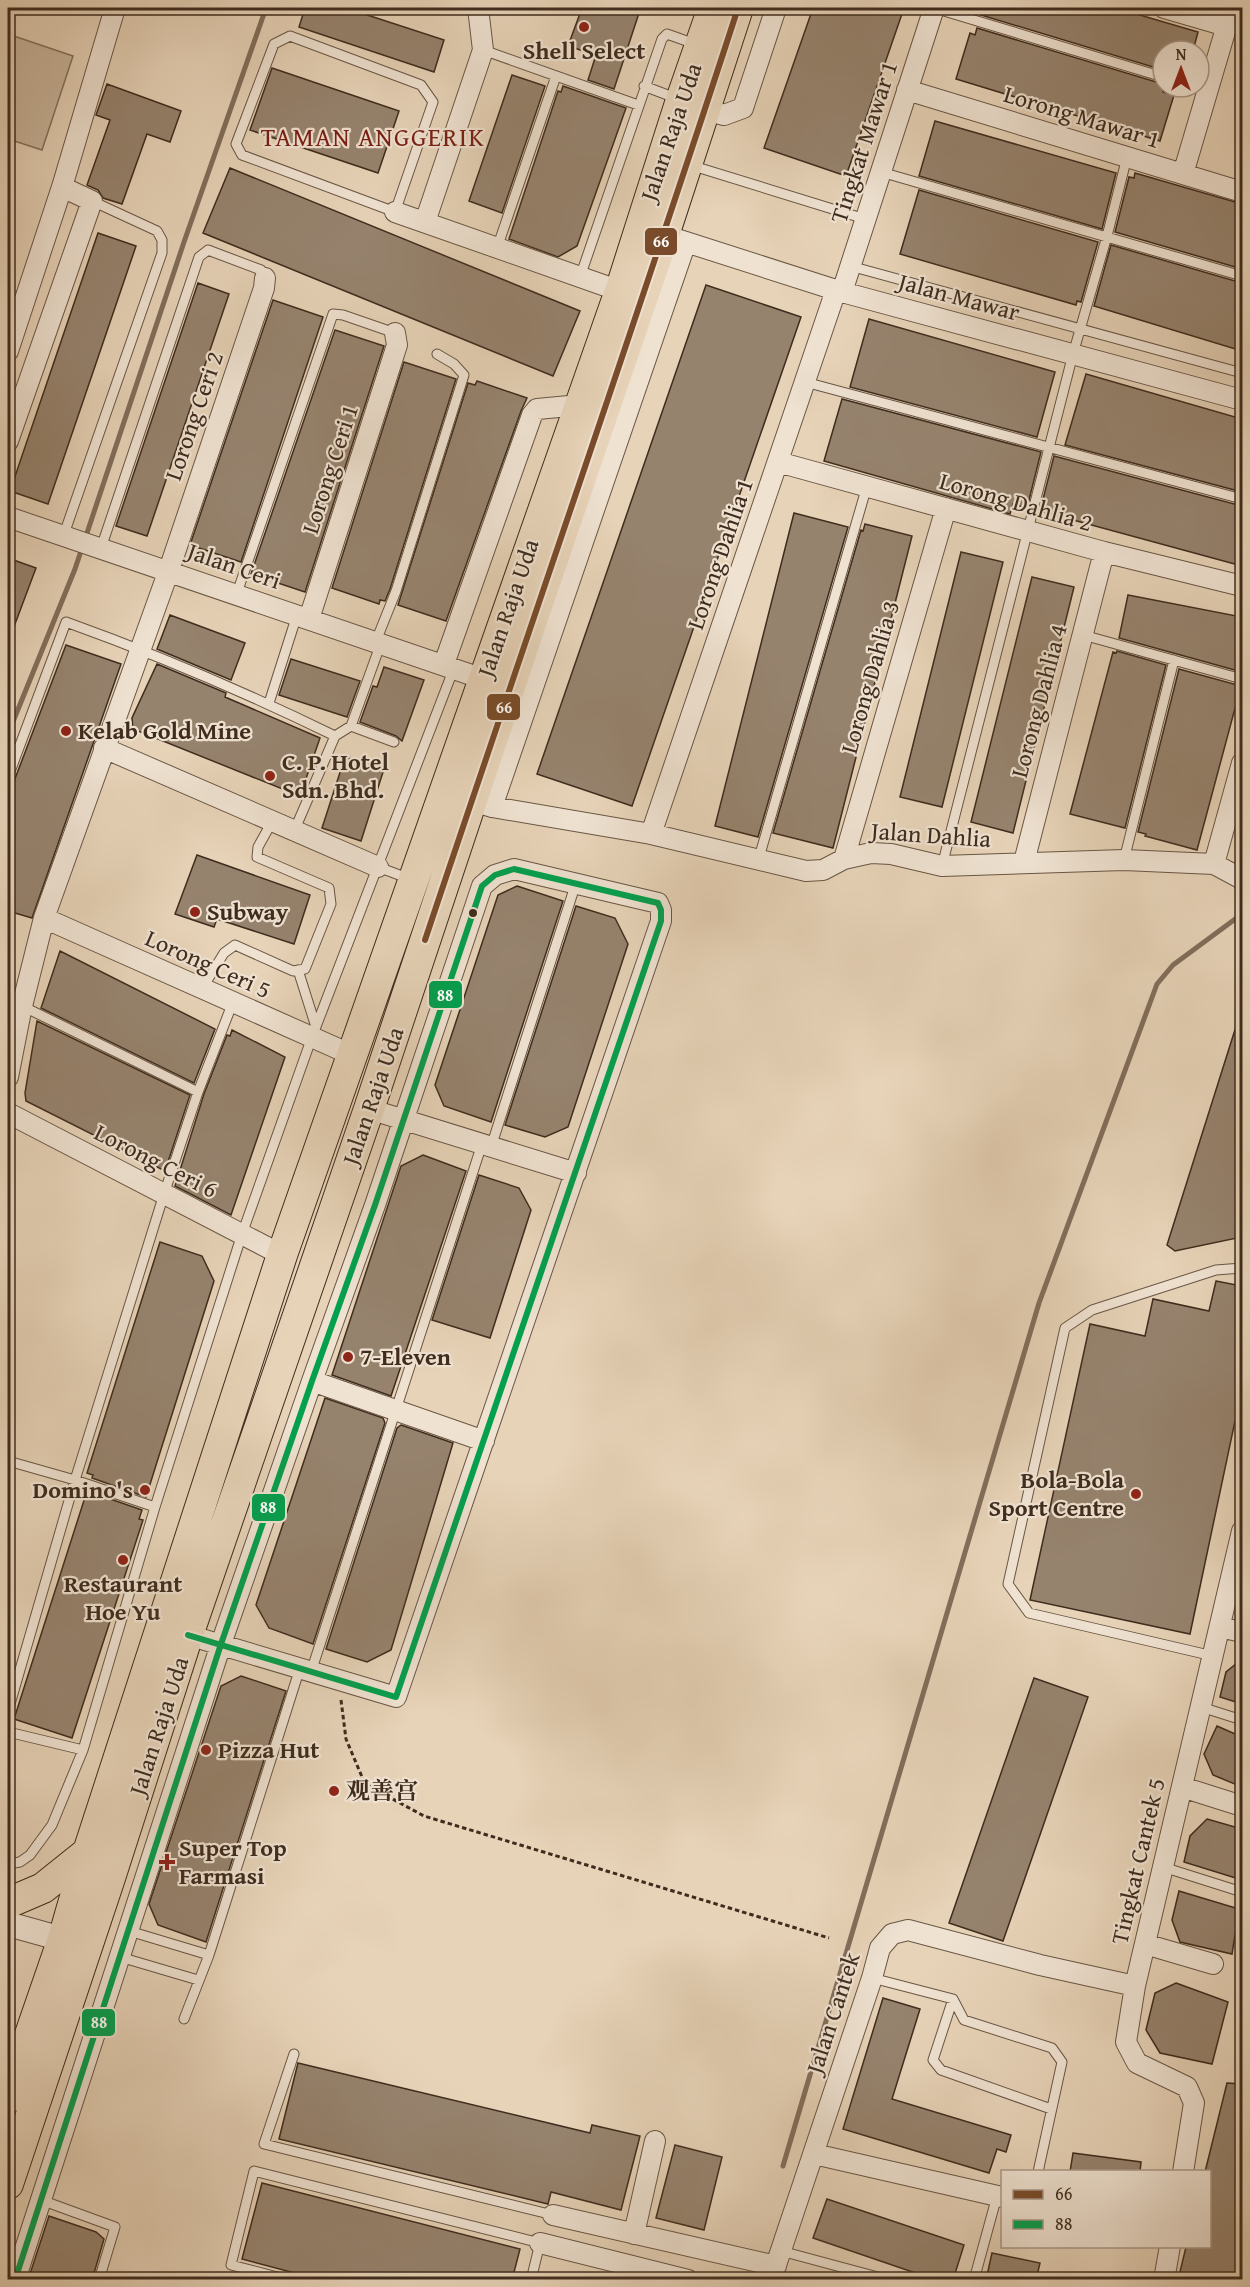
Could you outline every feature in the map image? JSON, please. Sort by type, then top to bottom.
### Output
[{"type":"main road","name":"Jalan Raja Uda","points":[[8,2097],[75,1942],[188,1635],[369,1109],[469,800],[496,683],[580,405],[620,291],[693,105],[719,8]]},
{"type":"main road","name":"Jalan Raja Uda","points":[[496,683],[675,239],[688,164],[700,45],[719,8]]},
{"type":"main road","name":"Jalan Raja Uda","points":[[8,2184],[75,1942],[88,1852],[282,1255],[414,880],[469,800]]},
{"type":"main road","points":[[8,1903],[43,1888],[88,1852]]},
{"type":"street","points":[[8,351],[62,187],[115,8]]},
{"type":"street","points":[[425,222],[483,50],[478,8]]},
{"type":"street","points":[[693,105],[724,115],[743,108],[776,8]]},
{"type":"street","name":"Tingkat Mawar 1","points":[[839,291],[850,266],[934,8]]},
{"type":"street","points":[[1164,8],[1226,26]]},
{"type":"street","points":[[1211,65],[1232,8]]},
{"type":"street","name":"Lorong Mawar 1","points":[[907,90],[1242,192]]},
{"type":"street","points":[[1183,174],[1200,99]]},
{"type":"street","points":[[8,441],[92,201],[62,187]]},
{"type":"street","points":[[395,212],[620,291]]},
{"type":"street","points":[[469,800],[675,239]]},
{"type":"street","name":"Jalan Mawar","points":[[675,239],[839,291],[1242,400]]},
{"type":"street","name":"Lorong Ceri 2","points":[[8,1077],[22,1006],[44,918],[169,570],[264,288],[265,278]]},
{"type":"street","name":"Lorong Dahlia 1","points":[[651,834],[805,382],[839,291]]},
{"type":"street","name":"Lorong Ceri 1","points":[[303,617],[397,345],[395,333]]},
{"type":"street","points":[[449,666],[532,415],[537,409],[580,405]]},
{"type":"street","name":"Lorong Dahlia 2","points":[[778,462],[1104,552],[1242,586]]},
{"type":"street","name":"Lorong Dahlia 3","points":[[844,859],[946,508]]},
{"type":"street","name":"Jalan Ceri","points":[[8,517],[496,683]]},
{"type":"street","name":"Lorong Dahlia 4","points":[[1024,862],[1104,552]]},
{"type":"street","points":[[104,748],[378,867]]},
{"type":"street","points":[[1214,864],[1242,763]]},
{"type":"street","name":"Jalan Dahlia","points":[[469,800],[651,834],[807,871],[823,870],[844,859],[872,853],[891,854],[942,866],[1124,860],[1214,864],[1242,879]]},
{"type":"street","name":"Jalan Raja Uda","points":[[15,2280],[221,1644],[375,1205],[482,886],[495,875],[514,869],[658,903],[661,910],[661,921],[396,1697],[339,1680]]},
{"type":"street","name":"Lorong Ceri 5","points":[[44,918],[202,989],[314,1032],[352,1055]]},
{"type":"street","points":[[369,1109],[576,1173]]},
{"type":"street","name":"Lorong Ceri 6","points":[[8,1113],[282,1255]]},
{"type":"street","points":[[312,1381],[484,1441]]},
{"type":"street","name":"Tingkat Cantek 5","points":[[1183,2170],[1194,2103],[1187,2087],[1137,2063],[1126,2042],[1135,1986],[1241,1542]]},
{"type":"street","points":[[1220,1627],[1242,1632]]},
{"type":"street","points":[[188,1635],[339,1680]]},
{"type":"street","points":[[1182,1787],[1242,1806]]},
{"type":"street","points":[[8,1924],[75,1942]]},
{"type":"street","name":"Jalan Cantek","points":[[776,2266],[880,1948],[892,1934],[908,1929],[1040,1965],[1135,1986]]},
{"type":"street","points":[[1145,1944],[1213,1964]]},
{"type":"street","points":[[634,2234],[655,2141]]},
{"type":"street","points":[[814,2154],[1000,2197]]},
{"type":"street","points":[[553,2216],[776,2266]]},
{"type":"street","points":[[540,2243],[620,2271],[688,2280]]},
{"type":"street","points":[[1164,2280],[1170,2248]]},
{"type":"lane","points":[[934,8],[1151,73]]},
{"type":"lane","points":[[580,277],[662,39],[667,34],[700,45]]},
{"type":"lane","points":[[290,36],[421,85],[433,102],[395,212],[242,155],[236,144],[274,44],[290,36]]},
{"type":"lane","points":[[483,50],[638,105]]},
{"type":"lane","points":[[497,248],[556,76]]},
{"type":"lane","points":[[644,86],[693,105]]},
{"type":"lane","points":[[942,866],[1072,354],[1107,236],[1127,157]]},
{"type":"lane","points":[[688,164],[865,219]]},
{"type":"lane","points":[[881,172],[1242,276]]},
{"type":"lane","points":[[67,538],[162,253],[162,240],[157,231],[92,201]]},
{"type":"lane","points":[[97,547],[198,257],[208,250],[261,270],[265,278]]},
{"type":"lane","points":[[850,266],[1242,373]]},
{"type":"lane","points":[[237,593],[333,314],[343,315],[395,333]]},
{"type":"lane","points":[[295,829],[335,736],[351,726],[464,375],[454,364],[437,354]]},
{"type":"lane","points":[[805,382],[1242,499]]},
{"type":"lane","points":[[758,861],[867,486]]},
{"type":"lane","points":[[269,703],[303,617]]},
{"type":"lane","points":[[8,777],[66,622],[140,648],[269,703],[335,736]]},
{"type":"lane","points":[[1083,635],[1242,679]]},
{"type":"lane","points":[[1124,860],[1174,660]]},
{"type":"lane","points":[[8,1864],[20,1862],[30,1855],[52,1825],[83,1750],[155,1507],[242,1234],[314,1032],[378,867],[449,666]]},
{"type":"lane","points":[[351,726],[394,742]]},
{"type":"lane","points":[[202,989],[224,953],[235,945],[293,970],[305,969],[331,904],[329,888],[257,857],[258,847],[273,820]]},
{"type":"lane","points":[[378,867],[414,880]]},
{"type":"lane","points":[[184,2019],[209,1955],[576,883]]},
{"type":"lane","points":[[298,970],[314,1032]]},
{"type":"lane","points":[[8,1711],[75,1480],[164,1194],[198,1092],[233,1002]]},
{"type":"lane","points":[[22,1006],[198,1092]]},
{"type":"lane","points":[[1213,1656],[1029,1612],[1008,1584],[1065,1328],[1092,1310],[1216,1269],[1242,1269]]},
{"type":"lane","points":[[8,1461],[75,1480],[155,1507]]},
{"type":"lane","points":[[1201,1707],[1242,1720]]},
{"type":"lane","points":[[8,1732],[83,1750]]},
{"type":"lane","points":[[1163,1868],[1242,1892]]},
{"type":"lane","points":[[129,1931],[209,1955]]},
{"type":"lane","points":[[120,1957],[198,1980]]},
{"type":"lane","points":[[872,1978],[953,1999],[964,2020],[1052,2048],[1062,2062],[1038,2170]]},
{"type":"lane","points":[[953,1999],[933,2060],[941,2070],[1051,2109]]},
{"type":"lane","points":[[294,2054],[264,2144],[553,2216]]},
{"type":"lane","points":[[289,2280],[231,2265],[254,2171],[540,2243],[531,2280]]},
{"type":"lane","points":[[974,2280],[1000,2197]]},
{"type":"lane","points":[[41,2200],[115,2227],[99,2280]]},
{"type":"lane","points":[[776,2266],[890,2280]]},
{"type":"path","points":[[339,1680],[346,1739],[365,1784],[424,1816],[830,1938]]},
{"type":"shaded area","points":[[8,34],[73,56],[42,150],[8,139]]},
{"type":"building","points":[[305,8],[346,8],[444,40],[434,72],[299,27]]},
{"type":"building","points":[[582,8],[640,10],[614,89],[588,80],[596,55],[568,46]]},
{"type":"building","points":[[813,8],[904,8],[846,176],[764,148]]},
{"type":"building","points":[[983,8],[1116,8],[1198,32],[1196,39],[1151,39],[1151,66],[981,15]]},
{"type":"building","points":[[977,28],[1151,80],[1151,99],[1173,99],[1160,141],[956,79],[970,33],[975,35]]},
{"type":"building","points":[[272,68],[399,111],[378,173],[250,130]]},
{"type":"building","points":[[512,75],[545,86],[502,213],[469,201]]},
{"type":"building","points":[[107,84],[181,111],[170,142],[147,134],[122,204],[103,198],[98,190],[87,185],[110,120],[96,115]]},
{"type":"building","points":[[563,86],[626,108],[577,246],[558,257],[509,239],[558,91],[561,92]]},
{"type":"building","points":[[935,121],[1116,173],[1102,229],[919,176]]},
{"type":"building","points":[[230,168],[580,311],[553,376],[203,233]]},
{"type":"building","points":[[1135,173],[1242,204],[1242,269],[1115,232],[1129,177],[1134,178]]},
{"type":"building","points":[[919,190],[1098,242],[1081,302],[1077,301],[1076,305],[900,254]]},
{"type":"building","points":[[98,233],[136,246],[48,504],[10,491]]},
{"type":"building","points":[[1111,245],[1242,283],[1242,351],[1094,306]]},
{"type":"building","points":[[198,283],[229,294],[147,536],[116,526]]},
{"type":"building","points":[[706,285],[801,317],[632,806],[537,774]]},
{"type":"building","points":[[273,300],[323,317],[241,562],[190,545]]},
{"type":"building","points":[[869,319],[1055,372],[1037,437],[850,387]]},
{"type":"building","points":[[335,330],[384,346],[305,592],[251,574]]},
{"type":"building","points":[[404,362],[456,379],[390,589],[385,601],[380,600],[379,604],[332,588]]},
{"type":"building","points":[[1086,374],[1242,419],[1242,492],[1065,445]]},
{"type":"building","points":[[477,381],[527,398],[446,621],[398,605],[468,383],[475,385]]},
{"type":"building","points":[[842,399],[1041,452],[1027,508],[1013,504],[1010,514],[824,461]]},
{"type":"building","points":[[1054,456],[1242,506],[1242,566],[1040,511]]},
{"type":"building","points":[[794,513],[848,527],[758,837],[715,826]]},
{"type":"building","points":[[865,524],[912,536],[833,848],[773,833],[861,530],[863,531]]},
{"type":"building","points":[[961,552],[1003,562],[942,807],[900,797]]},
{"type":"building","points":[[8,558],[36,568],[9,640],[8,640]]},
{"type":"building","points":[[1032,577],[1074,587],[1013,833],[971,822]]},
{"type":"building","points":[[1128,595],[1242,617],[1242,672],[1119,638]]},
{"type":"building","points":[[170,615],[245,643],[231,680],[157,649]]},
{"type":"building","name":"Kelab Gold Mine","points":[[66,645],[121,664],[32,918],[8,911],[8,797]]},
{"type":"building","points":[[1117,651],[1166,665],[1125,828],[1070,814],[1113,652]]},
{"type":"building","points":[[291,659],[360,681],[347,717],[279,695]]},
{"type":"building","points":[[157,664],[226,693],[225,697],[320,738],[300,796],[133,729],[132,718]]},
{"type":"building","points":[[384,667],[424,680],[402,741],[396,736],[360,722],[373,686],[377,687]]},
{"type":"building","points":[[1179,669],[1241,686],[1197,850],[1138,832]]},
{"type":"building","points":[[345,757],[384,769],[361,841],[322,828]]},
{"type":"building","points":[[197,855],[310,895],[294,944],[217,919],[214,927],[175,914]]},
{"type":"building","points":[[517,886],[563,901],[491,1122],[444,1106],[435,1085],[498,895]]},
{"type":"building","points":[[576,906],[615,918],[628,944],[568,1127],[545,1137],[505,1125]]},
{"type":"building","points":[[60,951],[215,1029],[194,1083],[41,1008]]},
{"type":"building","points":[[1239,1017],[1242,1018],[1242,1237],[1175,1251],[1167,1245]]},
{"type":"building","points":[[37,1021],[190,1095],[165,1171],[26,1101],[25,1093]]},
{"type":"building","points":[[232,1030],[285,1057],[231,1215],[175,1186],[204,1094],[227,1035],[230,1036]]},
{"type":"building","points":[[423,1155],[466,1171],[391,1396],[332,1375],[401,1166]]},
{"type":"building","points":[[479,1175],[519,1188],[531,1210],[490,1338],[432,1320]]},
{"type":"building","points":[[160,1242],[202,1256],[214,1281],[146,1497],[92,1478],[93,1475],[87,1473]]},
{"type":"building","name":"Bola-Bola Sport Centre","points":[[1216,1281],[1242,1286],[1242,1388],[1190,1634],[1030,1600],[1090,1324],[1145,1336],[1153,1299],[1209,1311]]},
{"type":"building","points":[[325,1398],[383,1418],[385,1423],[313,1644],[269,1628],[256,1605]]},
{"type":"building","points":[[401,1425],[453,1443],[391,1650],[367,1662],[326,1649],[397,1428]]},
{"type":"building","points":[[87,1491],[142,1510],[139,1519],[143,1520],[72,1738],[14,1719]]},
{"type":"building","points":[[1242,1659],[1242,1704],[1220,1697],[1226,1672]]},
{"type":"building","points":[[241,1676],[286,1691],[206,1942],[158,1925],[149,1904],[221,1686]]},
{"type":"building","points":[[1034,1678],[1088,1697],[1003,1941],[949,1923]]},
{"type":"building","points":[[1217,1726],[1242,1737],[1242,1787],[1213,1775],[1204,1754]]},
{"type":"building","points":[[1207,1819],[1242,1829],[1242,1880],[1184,1862],[1190,1836]]},
{"type":"building","points":[[1179,1891],[1239,1909],[1232,1954],[1180,1942],[1172,1920]]},
{"type":"building","points":[[1176,1983],[1228,2002],[1212,2064],[1160,2053],[1146,2030],[1155,1993]]},
{"type":"building","points":[[883,1998],[920,2009],[892,2099],[1011,2135],[1006,2152],[997,2149],[989,2173],[843,2129]]},
{"type":"building","points":[[298,2063],[590,2133],[592,2125],[640,2136],[621,2210],[551,2192],[548,2204],[279,2139]]},
{"type":"building","points":[[1227,2083],[1242,2084],[1242,2280],[1178,2280],[1186,2248],[1211,2248],[1211,2170],[1205,2170]]},
{"type":"building","points":[[675,2145],[722,2157],[704,2230],[656,2218]]},
{"type":"building","points":[[1073,2153],[1141,2162],[1140,2170],[1070,2170]]},
{"type":"building","points":[[262,2183],[520,2249],[512,2280],[321,2280],[242,2259]]},
{"type":"building","points":[[827,2199],[964,2245],[953,2280],[936,2280],[813,2238]]},
{"type":"building","points":[[49,2216],[96,2232],[104,2239],[92,2280],[28,2280]]},
{"type":"building","points":[[992,2253],[1040,2263],[1036,2280],[986,2280]]},
{"type":"waterway","points":[[8,734],[75,569],[184,242],[266,8]]},
{"type":"waterway","points":[[783,2166],[1039,1303],[1157,984],[1173,965],[1242,914]]},
{"type":"transit line","name":"66","points":[[425,940],[738,8]]},
{"type":"transit line","name":"88","points":[[15,2280],[221,1644],[375,1205],[482,886],[495,875],[514,869],[658,903],[661,910],[661,921],[396,1697],[240,1650],[214,1643],[188,1635]]},
{"type":"place","name":"Shell Select","points":[[584,27]]},
{"type":"place","name":"Kelab Gold Mine","points":[[66,731]]},
{"type":"place","name":"C. P. Hotel Sdn. Bhd.","points":[[270,776]]},
{"type":"place","name":"Subway","points":[[195,912]]},
{"type":"place","name":"7-Eleven","points":[[348,1357]]},
{"type":"place","name":"Domino's","points":[[145,1490]]},
{"type":"place","name":"Bola-Bola Sport Centre","points":[[1136,1494]]},
{"type":"place","name":"Restaurant Hoe Yu","points":[[123,1560]]},
{"type":"place","name":"Pizza Hut","points":[[206,1750]]},
{"type":"place","name":"观善宫","points":[[334,1791]]},
{"type":"place","name":"Super Top Farmasi","points":[[167,1862]]},
{"type":"district","name":"TAMAN ANGGERIK","points":[[373,137]]}]
